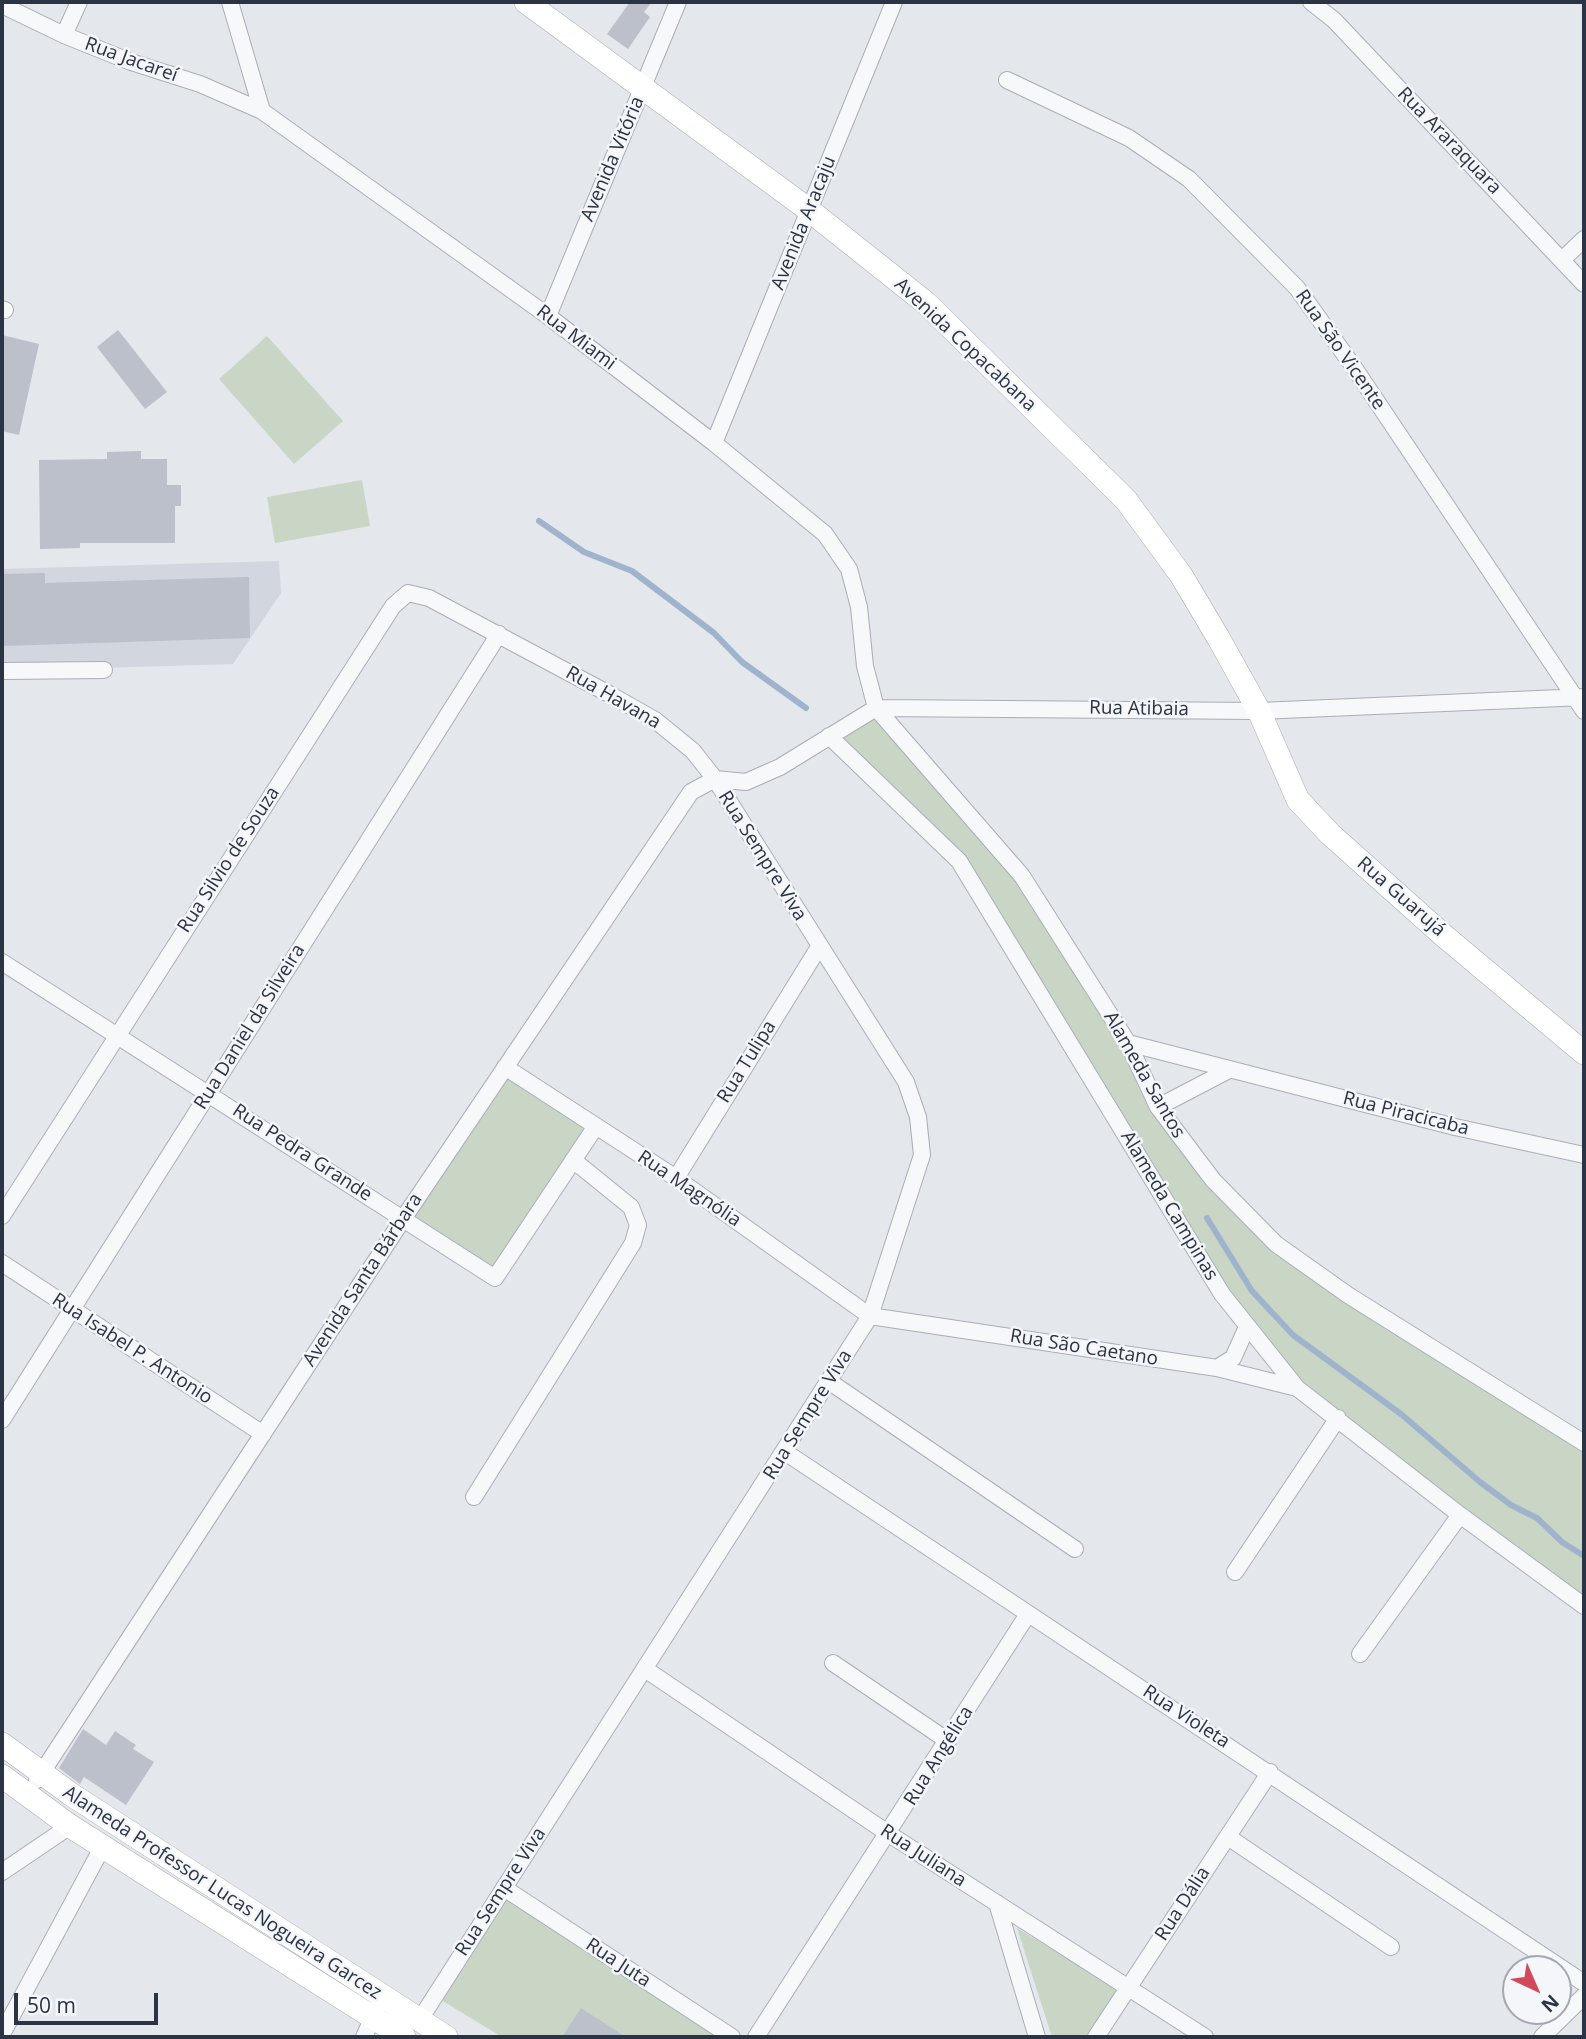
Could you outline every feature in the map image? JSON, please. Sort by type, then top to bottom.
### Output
[{"type":"street","points":[[64,35],[79,2]]},
{"type":"street","points":[[230,2],[262,111]]},
{"type":"street","name":"Avenida Copacabana","points":[[526,2],[809,210],[926,303],[1126,500],[1181,575],[1259,711]]},
{"type":"street","name":"Avenida Vitória","points":[[548,316],[678,2]]},
{"type":"street","name":"Avenida Aracaju","points":[[714,443],[894,2]]},
{"type":"street","name":"Rua Araraquara","points":[[1311,2],[1334,20],[1584,284]]},
{"type":"street","name":"Rua Jacareí","points":[[2,5],[64,35],[131,62],[200,84],[262,111]]},
{"type":"street","name":"Rua São Vicente","points":[[1007,80],[1129,138],[1189,179],[1297,288],[1581,702]]},
{"type":"street","name":"Rua Miami","points":[[262,111],[548,316],[714,443],[825,534],[849,569],[859,607],[865,666],[876,708]]},
{"type":"street","points":[[1562,260],[1584,239]]},
{"type":"street","name":"Rua Silvio de Souza","points":[[2,1216],[393,606],[408,593],[429,598],[499,634]]},
{"type":"street","name":"Rua Havana","points":[[499,634],[655,720],[693,751],[715,779]]},
{"type":"street","name":"Rua Daniel da Silveira","points":[[2,1420],[499,634]]},
{"type":"street","points":[[2,671],[104,670]]},
{"type":"street","name":"Rua Atibaia","points":[[876,708],[1259,711],[1581,702]]},
{"type":"street","points":[[715,779],[746,782],[780,767],[876,708]]},
{"type":"street","name":"Alameda Santos","points":[[876,708],[1022,876],[1128,1043],[1158,1107],[1213,1180],[1276,1244],[1358,1302],[1584,1443]]},
{"type":"street","name":"Rua Guarujá","points":[[1259,711],[1298,800],[1330,834],[1433,926],[1584,1053]]},
{"type":"street","name":"Alameda Campinas","points":[[829,736],[959,861],[1215,1282],[1247,1327],[1297,1388],[1460,1515],[1584,1606]]},
{"type":"street","name":"Rua Sempre Viva","points":[[411,2029],[785,1452],[870,1316],[922,1155],[918,1116],[905,1082],[715,779]]},
{"type":"street","name":"Avenida Santa Bárbara","points":[[28,1795],[262,1434],[505,1067],[691,792],[715,779]]},
{"type":"street","name":"Rua Tulipa","points":[[676,1178],[819,947]]},
{"type":"street","name":"Rua Pedra Grande","points":[[2,962],[117,1033],[495,1278],[573,1160]]},
{"type":"street","name":"Rua Piracicaba","points":[[1128,1043],[1455,1127],[1584,1155]]},
{"type":"street","name":"Rua Magnólia","points":[[505,1067],[676,1178],[870,1316]]},
{"type":"street","points":[[1158,1107],[1229,1070]]},
{"type":"street","points":[[474,1497],[633,1243],[638,1225],[631,1207],[573,1160],[596,1126]]},
{"type":"street","name":"Rua Isabel P. Antonio","points":[[2,1263],[262,1434]]},
{"type":"street","name":"Rua São Caetano","points":[[870,1316],[1217,1368],[1297,1388]]},
{"type":"street","points":[[1217,1368],[1233,1358],[1247,1327]]},
{"type":"street","points":[[830,1382],[1074,1549]]},
{"type":"street","points":[[1236,1572],[1338,1418]]},
{"type":"street","name":"Rua Violeta","points":[[785,1452],[1584,1983]]},
{"type":"street","points":[[1360,1654],[1460,1515]]},
{"type":"street","name":"Rua Angélica","points":[[756,2037],[1028,1614]]},
{"type":"street","points":[[833,1663],[948,1741]]},
{"type":"street","name":"Rua Juliana","points":[[645,1669],[889,1834],[1205,2037]]},
{"type":"street","name":"Alameda Professor Lucas Nogueira Garcez","points":[[2,1744],[373,2017]]},
{"type":"street","name":"Rua Dália","points":[[1096,2037],[1270,1772]]},
{"type":"street","name":"Alameda Professor Lucas Nogueira Garcez","points":[[2,1776],[71,1826],[373,2017],[446,2037]]},
{"type":"street","points":[[2,1871],[71,1826]]},
{"type":"street","points":[[1227,1837],[1391,1947]]},
{"type":"street","points":[[2,2034],[103,1846]]},
{"type":"street","name":"Rua Juta","points":[[504,1888],[732,2037]]},
{"type":"street","points":[[997,1903],[1037,2037]]},
{"type":"street","points":[[1542,2037],[1584,1996]]},
{"type":"shaded area","points":[[279,561],[281,593],[233,664],[2,671],[2,569]]},
{"type":"green space","points":[[267,336],[343,421],[294,464],[219,379]]},
{"type":"green space","points":[[362,480],[370,526],[275,543],[267,497]]},
{"type":"green space","points":[[876,708],[1022,876],[1158,1107],[1276,1244],[1584,1443],[1584,1606],[1297,1388],[1247,1327],[959,861],[829,736]]},
{"type":"green space","points":[[505,1067],[596,1126],[495,1278],[403,1219]]},
{"type":"green space","points":[[507,1897],[717,2037],[502,2037],[441,2000]]},
{"type":"green space","points":[[1017,1928],[1119,1990],[1089,2037],[1052,2037]]},
{"type":"building","points":[[630,2],[652,2],[644,12],[650,17],[628,49],[607,34]]},
{"type":"building","points":[[118,330],[167,392],[145,409],[97,347]]},
{"type":"building","points":[[2,335],[39,344],[19,435],[2,431]]},
{"type":"building","points":[[141,451],[141,459],[167,459],[167,485],[181,485],[181,506],[175,506],[175,543],[80,543],[80,548],[40,549],[39,460],[107,459],[107,452]]},
{"type":"building","points":[[45,573],[45,583],[249,577],[250,638],[2,646],[2,574]]},
{"type":"building","points":[[83,1729],[106,1745],[115,1731],[136,1745],[133,1749],[154,1762],[126,1805],[84,1777],[80,1784],[59,1768]]},
{"type":"building","points":[[581,2008],[626,2037],[562,2037]]},
{"type":"waterway","points":[[539,521],[584,552],[632,571],[714,633],[742,662],[806,708]]},
{"type":"waterway","points":[[1207,1218],[1252,1291],[1293,1335],[1401,1414],[1480,1482],[1511,1505],[1537,1518],[1562,1542],[1584,1556]]}]
